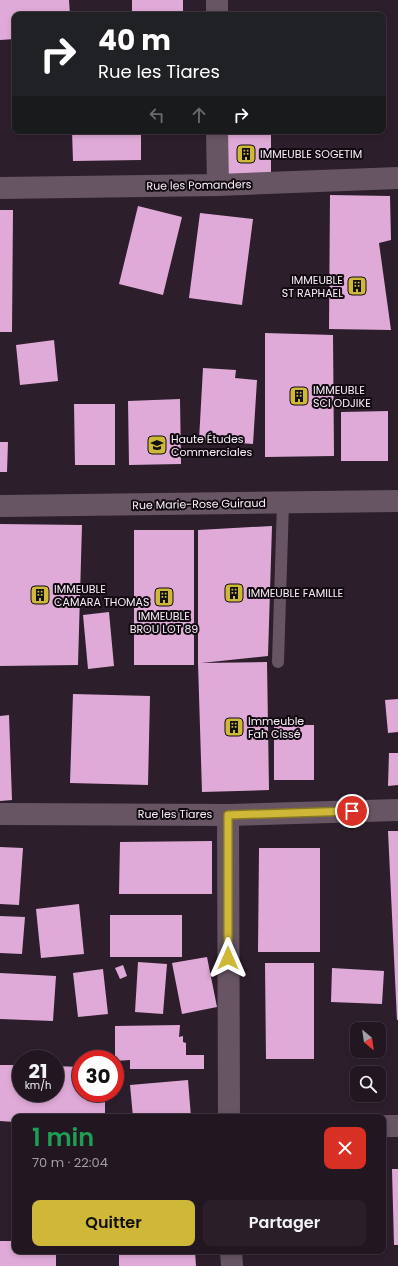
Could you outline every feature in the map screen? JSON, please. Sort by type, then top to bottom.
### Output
[{"type":"street","points":[[217,0],[217,12]]},
{"type":"street","points":[[217,134],[218,185]]},
{"type":"street","name":"Rue les Pomanders","points":[[0,188],[218,185],[398,178]]},
{"type":"street","name":"Rue Marie-Rose Guiraud","points":[[0,506],[398,502]]},
{"type":"street","name":"Rue les Tiares","points":[[0,814],[228,815],[398,810]]},
{"type":"street","points":[[228,815],[229,1114]]},
{"type":"street","points":[[386,1126],[398,1126]]},
{"type":"street","points":[[232,1254],[232,1266]]},
{"type":"lane","points":[[278,662],[283,503]]},
{"type":"building","points":[[0,0],[69,0],[70,12],[12,12],[12,39],[0,40]]},
{"type":"building","points":[[132,0],[183,0],[183,12],[132,12]]},
{"type":"building","points":[[72,134],[141,134],[141,160],[73,161]]},
{"type":"building","name":"IMMEUBLE SOGETIM","points":[[221,134],[271,134],[271,177],[220,178]]},
{"type":"building","name":"IMMEUBLE ST RAPHAEL","points":[[330,195],[390,196],[391,240],[379,243],[391,330],[329,329]]},
{"type":"building","points":[[138,206],[182,217],[163,295],[119,284]]},
{"type":"building","points":[[0,210],[13,210],[12,332],[0,332]]},
{"type":"building","points":[[200,213],[253,219],[242,305],[189,298]]},
{"type":"building","name":"IMMEUBLE SCI ODJIKE","points":[[265,333],[333,335],[334,456],[265,457]]},
{"type":"building","points":[[54,340],[58,381],[20,385],[16,345]]},
{"type":"building","points":[[203,368],[236,370],[235,378],[257,380],[253,444],[199,440]]},
{"type":"building","points":[[180,399],[181,464],[129,465],[128,401]]},
{"type":"building","points":[[74,404],[115,404],[115,465],[75,465]]},
{"type":"building","points":[[388,411],[388,461],[341,461],[341,412]]},
{"type":"building","points":[[0,442],[8,442],[7,472],[0,472]]},
{"type":"building","name":"IMMEUBLE CAMARA THOMAS","points":[[0,524],[82,525],[78,665],[0,666]]},
{"type":"building","points":[[272,526],[268,656],[201,663],[267,662],[269,790],[202,792],[198,663],[198,530]]},
{"type":"building","name":"IMMEUBLE BROU LOT 89","points":[[134,530],[194,530],[194,665],[134,665]]},
{"type":"building","points":[[109,612],[114,666],[88,669],[83,615]]},
{"type":"building","points":[[73,694],[150,696],[148,785],[70,783]]},
{"type":"building","points":[[398,699],[398,732],[388,733],[385,700]]},
{"type":"building","points":[[9,715],[12,800],[0,801],[0,716]]},
{"type":"building","points":[[274,725],[314,725],[314,780],[274,780]]},
{"type":"building","points":[[389,753],[398,753],[398,785],[388,786]]},
{"type":"building","points":[[388,831],[398,831],[398,1020],[397,1020]]},
{"type":"building","points":[[212,841],[212,894],[119,894],[120,842]]},
{"type":"building","points":[[0,847],[23,848],[19,905],[0,904]]},
{"type":"building","points":[[259,848],[320,848],[320,952],[258,952]]},
{"type":"building","points":[[79,904],[84,954],[41,958],[36,909]]},
{"type":"building","points":[[110,915],[182,915],[182,957],[110,957]]},
{"type":"building","points":[[0,916],[25,917],[22,954],[0,953]]},
{"type":"building","points":[[207,957],[217,1007],[182,1014],[172,963]]},
{"type":"building","points":[[138,962],[167,964],[163,1014],[135,1012]]},
{"type":"building","points":[[265,963],[314,963],[314,1059],[266,1059]]},
{"type":"building","points":[[123,965],[127,976],[120,979],[115,968]]},
{"type":"building","points":[[332,968],[384,971],[382,1004],[331,1002]]},
{"type":"building","points":[[103,969],[108,1014],[78,1017],[73,973]]},
{"type":"building","points":[[0,973],[56,976],[53,1021],[0,1019]]},
{"type":"building","points":[[180,1025],[179,1037],[183,1036],[183,1042],[186,1043],[186,1055],[204,1055],[204,1069],[130,1069],[130,1060],[124,1060],[124,1050],[115,1050],[115,1026]]},
{"type":"building","points":[[0,1065],[12,1065],[12,1102],[64,1102],[64,1066],[72,1067],[72,1102],[105,1102],[105,1114],[12,1114],[12,1122],[0,1121]]},
{"type":"building","points":[[188,1080],[191,1114],[133,1114],[130,1085]]},
{"type":"building","points":[[392,1169],[398,1169],[398,1245],[394,1245]]},
{"type":"building","points":[[0,1241],[12,1241],[12,1254],[56,1254],[56,1266],[0,1266]]},
{"type":"building","points":[[119,1254],[195,1254],[196,1266],[119,1266]]},
{"type":"place","name":"IMMEUBLE SOGETIM","points":[[246,154]]},
{"type":"place","name":"IMMEUBLE ST RAPHAEL","points":[[357,286]]},
{"type":"place","name":"IMMEUBLE SCI ODJIKE","points":[[299,396]]},
{"type":"place","name":"Haute Études Commerciales","points":[[157,445]]},
{"type":"place","name":"IMMEUBLE FAMILLE","points":[[234,593]]},
{"type":"place","name":"IMMEUBLE CAMARA THOMAS","points":[[40,595]]},
{"type":"place","name":"IMMEUBLE BROU LOT 89","points":[[164,597]]},
{"type":"place","name":"Immeuble Fah Cissé","points":[[234,727]]},
{"type":"route","points":[[228,958],[228,815],[352,811]]}]
